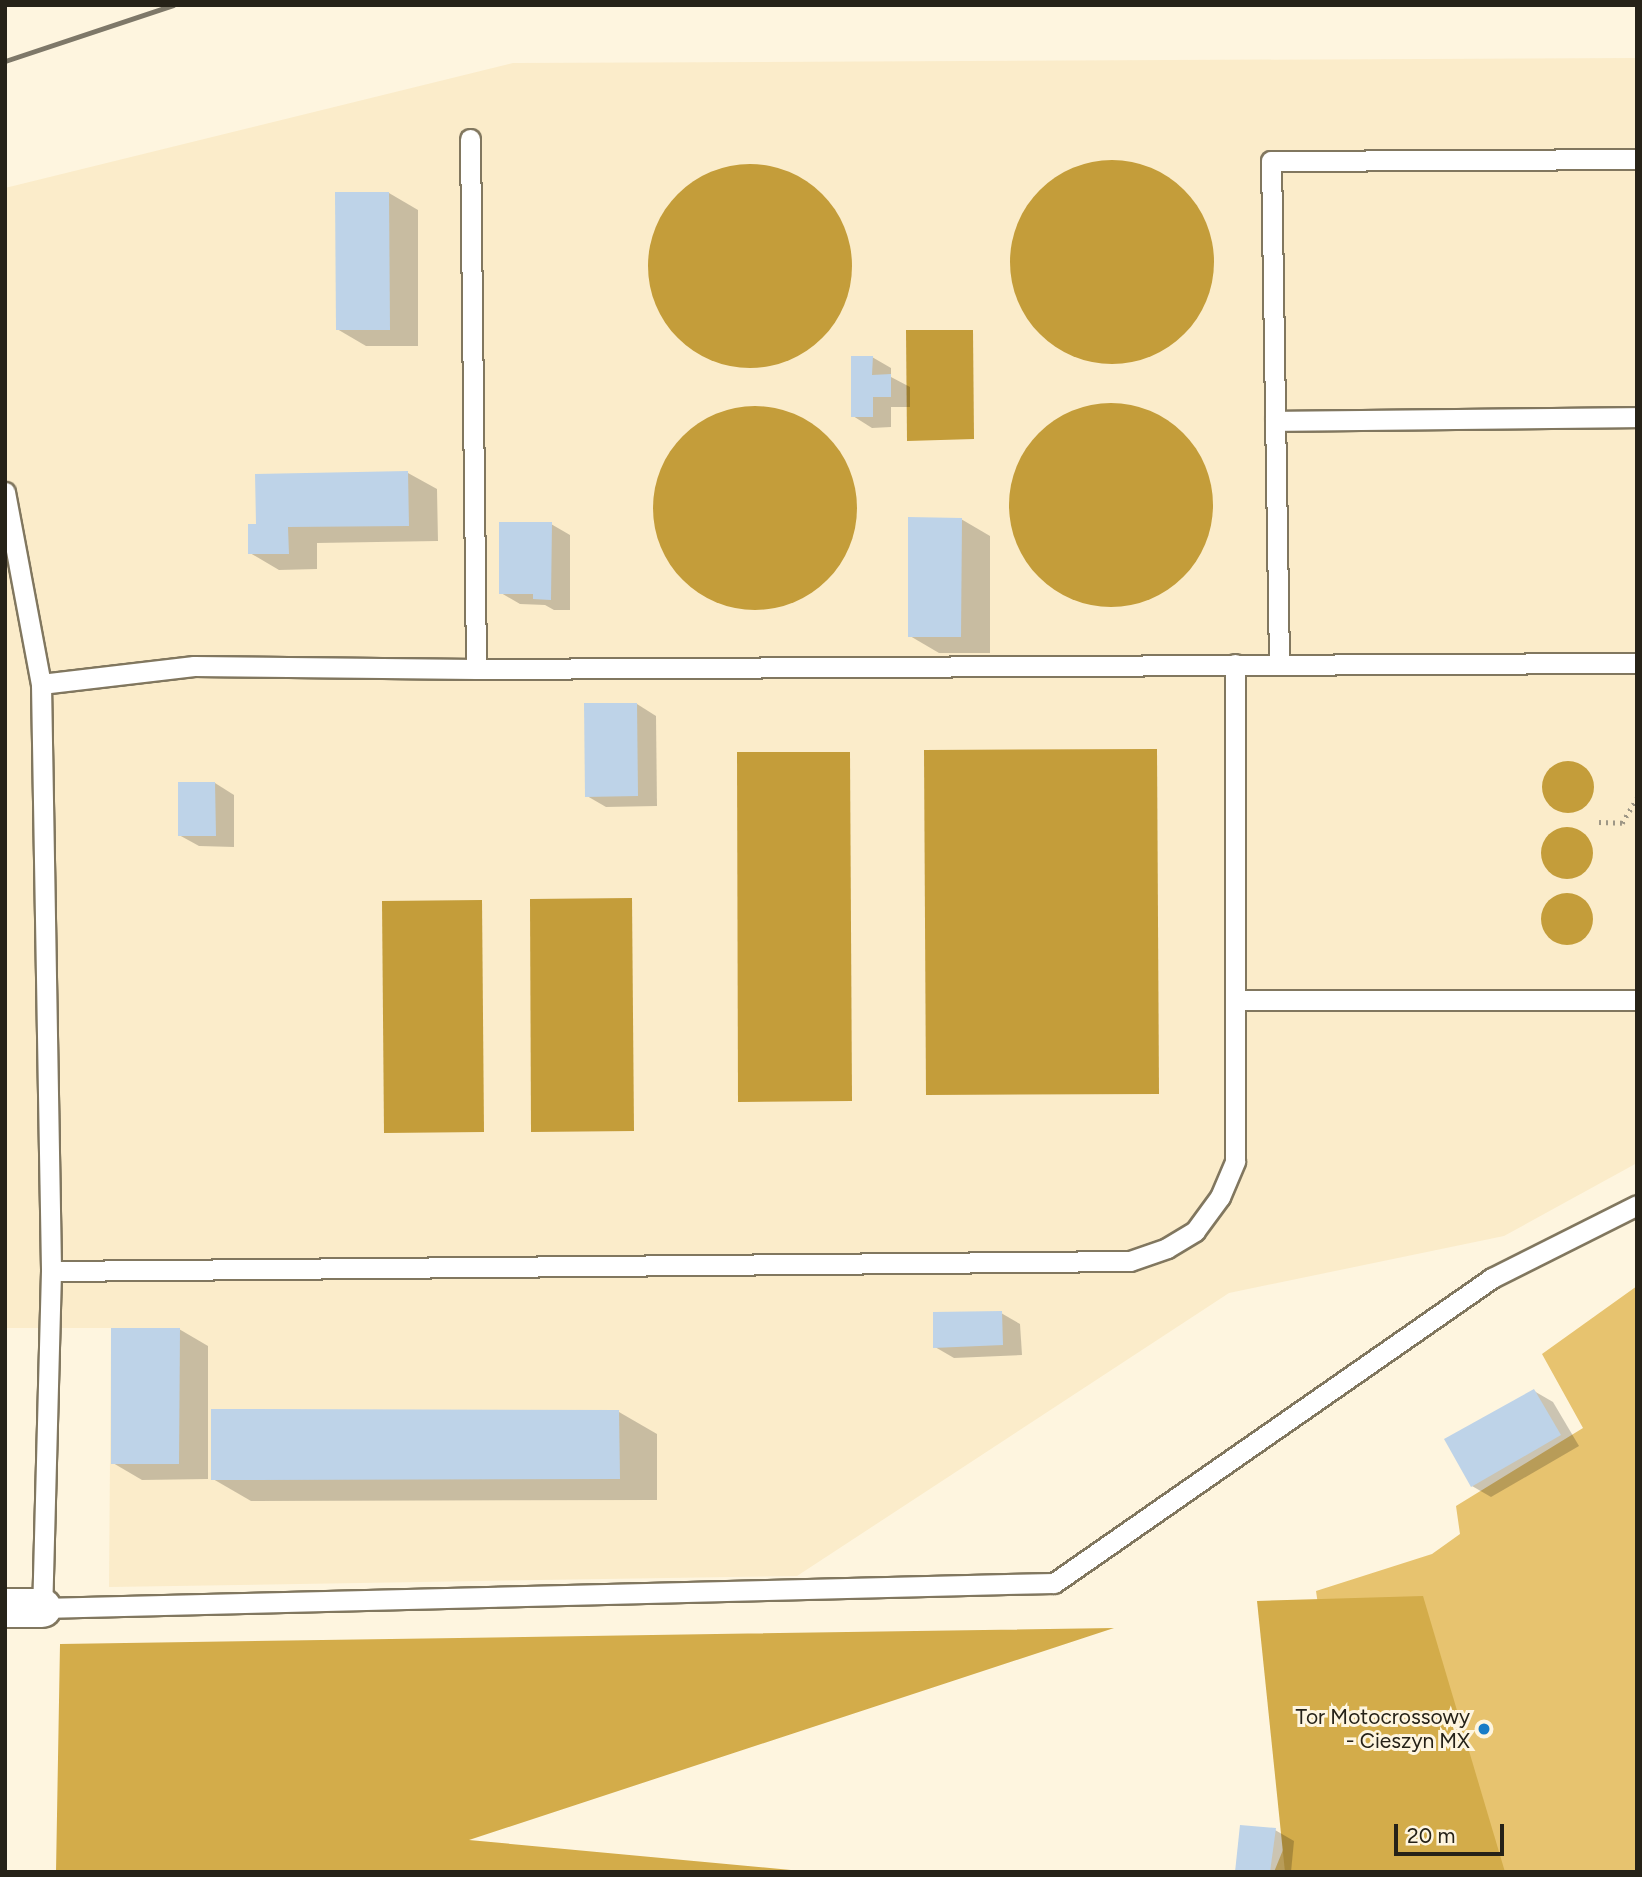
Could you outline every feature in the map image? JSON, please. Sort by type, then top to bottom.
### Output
[{"type":"lane","points":[[470,139],[476,670]]},
{"type":"lane","points":[[1279,663],[1271,161],[1637,159]]},
{"type":"lane","points":[[1275,421],[1637,417]]},
{"type":"lane","points":[[5,492],[41,684],[51,1271],[23,1608],[1054,1583],[1492,1278],[1637,1205]]},
{"type":"lane","points":[[41,684],[194,666],[476,670],[1279,663],[1637,663]]},
{"type":"lane","points":[[51,1271],[1130,1261],[1167,1248],[1195,1231],[1220,1197],[1235,1161],[1235,664]]},
{"type":"lane","points":[[1237,1000],[1637,1000]]},
{"type":"path","points":[[1599,822],[1622,823],[1637,798]]},
{"type":"shaded area","points":[[1637,58],[1637,1163],[1504,1236],[1229,1293],[797,1576],[109,1587],[111,1328],[5,1328],[5,188],[513,63]]},
{"type":"shaded area","points":[[1112,160],[1151,168],[1169,177],[1184,190],[1197,205],[1206,223],[1214,262],[1206,301],[1197,319],[1184,334],[1169,347],[1151,356],[1112,364],[1073,356],[1055,347],[1040,334],[1027,319],[1018,301],[1010,262],[1018,223],[1027,205],[1040,190],[1055,177],[1073,168]]},
{"type":"shaded area","points":[[750,164],[789,172],[807,181],[822,194],[835,209],[844,227],[852,266],[844,305],[835,323],[822,338],[807,351],[789,360],[750,368],[711,360],[693,351],[678,338],[665,323],[656,305],[648,266],[656,227],[665,209],[678,194],[693,181],[711,172]]},
{"type":"shaded area","points":[[906,330],[973,330],[974,439],[907,441]]},
{"type":"shaded area","points":[[1111,403],[1150,411],[1183,433],[1205,466],[1213,505],[1205,544],[1183,577],[1150,599],[1111,607],[1072,599],[1039,577],[1017,544],[1009,505],[1017,466],[1039,433],[1072,411]]},
{"type":"shaded area","points":[[755,406],[794,414],[812,423],[827,436],[840,451],[849,469],[857,508],[849,547],[840,565],[827,580],[812,593],[794,602],[755,610],[716,602],[698,593],[683,580],[670,565],[661,547],[653,508],[661,469],[670,451],[683,436],[698,423],[716,414]]},
{"type":"shaded area","points":[[1157,749],[1159,1094],[926,1095],[924,750]]},
{"type":"shaded area","points":[[737,752],[850,752],[852,1101],[738,1102]]},
{"type":"shaded area","points":[[1568,761],[1578,763],[1586,769],[1592,777],[1592,797],[1586,805],[1578,811],[1568,813],[1558,811],[1550,805],[1544,797],[1542,787],[1544,777],[1550,769],[1558,763]]},
{"type":"shaded area","points":[[1567,827],[1577,829],[1585,835],[1591,843],[1591,863],[1585,871],[1577,877],[1567,879],[1557,877],[1549,871],[1543,863],[1541,853],[1543,843],[1549,835],[1557,829]]},
{"type":"shaded area","points":[[1567,893],[1577,895],[1585,901],[1591,909],[1591,929],[1585,937],[1577,943],[1567,945],[1557,943],[1549,937],[1543,929],[1541,919],[1543,909],[1549,901],[1557,895]]},
{"type":"shaded area","points":[[632,898],[634,1131],[531,1132],[530,899]]},
{"type":"shaded area","points":[[482,900],[484,1132],[384,1133],[382,901]]},
{"type":"shaded area","name":"Tor Motocrossowy - Cieszyn MX","points":[[1637,1286],[1637,1872],[1274,1872],[1335,1722],[1316,1591],[1432,1554],[1460,1534],[1456,1506],[1583,1428],[1542,1354]]},
{"type":"shaded area","points":[[1423,1596],[1505,1872],[1285,1872],[1257,1601]]},
{"type":"shaded area","points":[[1114,1628],[469,1840],[812,1872],[56,1872],[60,1644]]},
{"type":"building","points":[[335,192],[389,192],[390,330],[336,330]]},
{"type":"building","points":[[851,356],[873,356],[872,375],[891,374],[891,397],[873,397],[873,417],[851,417]]},
{"type":"building","points":[[408,471],[409,526],[288,527],[289,554],[248,554],[248,524],[256,524],[255,474]]},
{"type":"building","points":[[908,517],[962,518],[961,637],[908,637]]},
{"type":"building","points":[[499,522],[552,522],[551,600],[533,599],[533,594],[499,594]]},
{"type":"building","points":[[584,703],[637,703],[638,796],[585,797]]},
{"type":"building","points":[[178,782],[215,782],[216,836],[178,836]]},
{"type":"building","points":[[1002,1311],[1003,1345],[933,1348],[933,1312]]},
{"type":"building","points":[[111,1328],[180,1328],[179,1464],[111,1464]]},
{"type":"building","points":[[1534,1389],[1561,1435],[1471,1487],[1444,1439]]},
{"type":"building","points":[[211,1409],[619,1410],[620,1479],[211,1480]]},
{"type":"building","points":[[1240,1825],[1276,1828],[1270,1872],[1235,1872]]},
{"type":"railway","points":[[5,61],[173,5]]},
{"type":"place","name":"Tor Motocrossowy - Cieszyn MX","points":[[1484,1729]]}]
